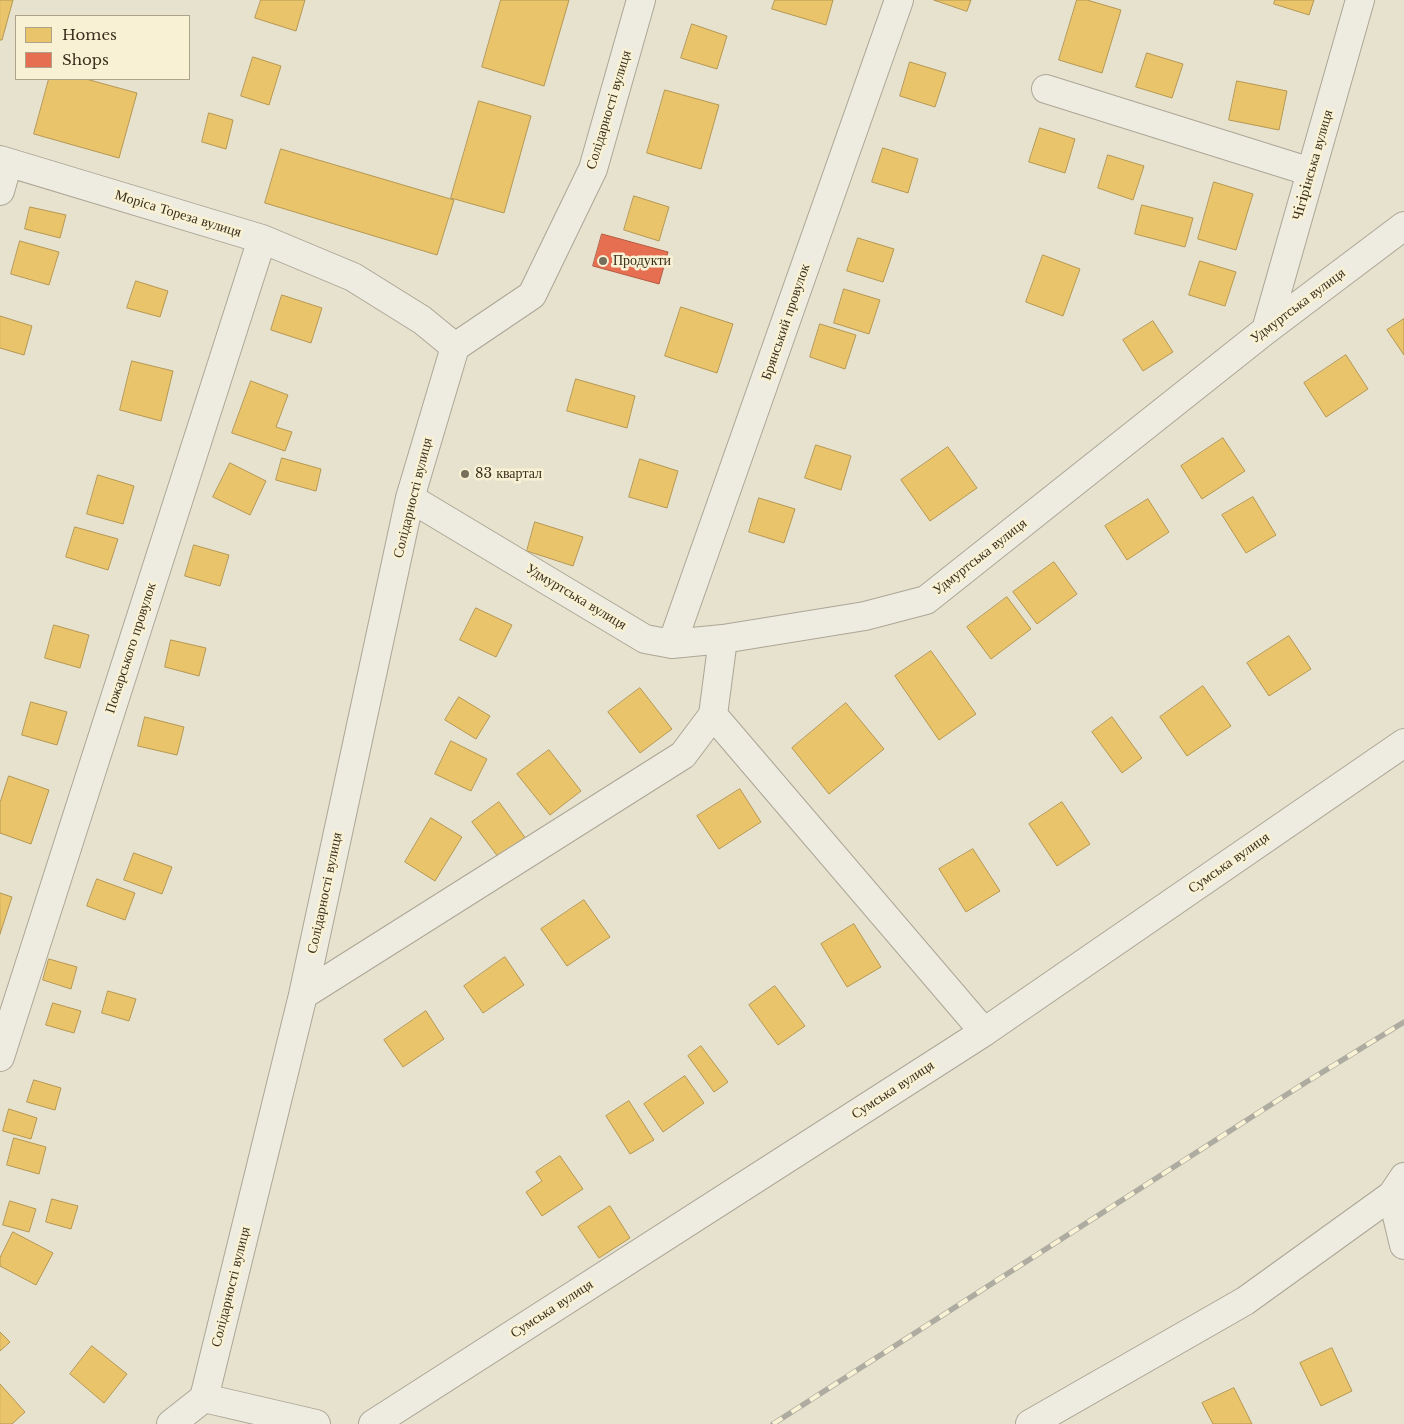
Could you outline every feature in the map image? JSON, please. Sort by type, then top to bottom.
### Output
[{"type":"street","name":"Солідарності вулиця","points":[[204,1398],[303,995],[410,498],[455,347],[532,295],[593,169],[641,0]]},
{"type":"street","name":"Брянський провулок","points":[[672,644],[900,0]]},
{"type":"street","name":"Чiгiрiнська вулиця","points":[[1266,330],[1360,0]]},
{"type":"street","points":[[1046,89],[1312,172]]},
{"type":"street","name":"Моріса Тореза вулиця","points":[[4,162],[262,239],[353,277],[422,320],[455,347]]},
{"type":"street","points":[[0,191],[4,162]]},
{"type":"street","name":"Удмуртська вулиця","points":[[410,498],[645,639],[672,644],[723,639],[865,616],[926,600],[1266,330],[1404,226]]},
{"type":"street","name":"Пожарського провулок","points":[[0,1057],[262,239]]},
{"type":"street","points":[[303,995],[683,755],[713,715],[723,639]]},
{"type":"street","points":[[713,715],[984,1032]]},
{"type":"street","name":"Сумська вулиця","points":[[373,1424],[984,1032],[1404,743]]},
{"type":"street","points":[[1398,1186],[1404,1245]]},
{"type":"street","points":[[1030,1424],[1245,1301],[1398,1186]]},
{"type":"street","points":[[171,1424],[204,1398],[316,1424]]},
{"type":"building: Homes","points":[[0,0],[13,0],[2,40],[0,40]]},
{"type":"building: Homes","points":[[261,0],[305,0],[296,31],[255,18]]},
{"type":"building: Homes","points":[[501,0],[569,0],[544,86],[482,67]]},
{"type":"building: Homes","points":[[775,0],[833,0],[826,25],[772,9]]},
{"type":"building: Homes","points":[[934,0],[971,0],[967,11]]},
{"type":"building: Homes","points":[[1077,0],[1087,0],[1121,10],[1102,73],[1059,60]]},
{"type":"building: Homes","points":[[1275,0],[1314,0],[1309,15],[1274,4]]},
{"type":"building: Homes","points":[[692,24],[727,36],[717,69],[681,58]]},
{"type":"building: Homes","points":[[1147,53],[1183,64],[1172,98],[1136,87]]},
{"type":"building: Homes","points":[[253,57],[281,66],[269,105],[241,96]]},
{"type":"building: Homes","points":[[910,62],[946,73],[935,107],[900,96]]},
{"type":"building: Homes","points":[[49,80],[90,80],[137,93],[119,158],[34,134]]},
{"type":"building: Homes","points":[[1237,81],[1287,91],[1279,130],[1229,120]]},
{"type":"building: Homes","points":[[665,90],[719,105],[701,169],[647,153]]},
{"type":"building: Homes","points":[[479,101],[531,116],[504,213],[451,198]]},
{"type":"building: Homes","points":[[209,113],[233,120],[226,149],[202,142]]},
{"type":"building: Homes","points":[[1040,128],[1075,139],[1065,173],[1029,162]]},
{"type":"building: Homes","points":[[883,148],[918,159],[908,193],[872,182]]},
{"type":"building: Homes","points":[[281,149],[454,200],[437,255],[265,203]]},
{"type":"building: Homes","points":[[1108,155],[1144,166],[1133,200],[1098,188]]},
{"type":"building: Homes","points":[[1214,182],[1253,194],[1236,250],[1198,239]]},
{"type":"building: Homes","points":[[634,196],[669,207],[659,241],[624,230]]},
{"type":"building: Homes","points":[[1142,205],[1193,218],[1185,247],[1135,234]]},
{"type":"building: Homes","points":[[30,207],[66,215],[60,238],[25,229]]},
{"type":"building: Homes","points":[[858,238],[894,249],[883,282],[847,271]]},
{"type":"building: Homes","points":[[20,241],[59,252],[49,285],[11,274]]},
{"type":"building: Homes","points":[[1043,255],[1080,269],[1063,316],[1026,302]]},
{"type":"building: Homes","points":[[1200,261],[1236,272],[1225,306],[1189,295]]},
{"type":"building: Homes","points":[[136,281],[168,291],[160,317],[127,308]]},
{"type":"building: Homes","points":[[844,289],[880,300],[869,334],[834,323]]},
{"type":"building: Homes","points":[[282,295],[322,308],[311,343],[271,330]]},
{"type":"building: Homes","points":[[681,307],[733,324],[717,373],[665,356]]},
{"type":"building: Homes","points":[[0,316],[32,326],[24,355],[0,348]]},
{"type":"building: Homes","points":[[1404,319],[1404,355],[1387,330]]},
{"type":"building: Homes","points":[[1153,321],[1173,352],[1143,371],[1123,340]]},
{"type":"building: Homes","points":[[820,324],[856,335],[845,369],[810,357]]},
{"type":"building: Homes","points":[[1346,355],[1368,389],[1326,417],[1304,383]]},
{"type":"building: Homes","points":[[132,361],[173,371],[161,421],[120,410]]},
{"type":"building: Homes","points":[[576,379],[635,396],[627,428],[567,411]]},
{"type":"building: Homes","points":[[251,381],[288,395],[276,427],[292,432],[285,451],[232,433]]},
{"type":"building: Homes","points":[[1223,438],[1245,471],[1202,499],[1181,466]]},
{"type":"building: Homes","points":[[816,445],[851,456],[841,490],[805,478]]},
{"type":"building: Homes","points":[[948,447],[977,488],[930,521],[901,480]]},
{"type":"building: Homes","points":[[282,458],[321,469],[316,491],[276,480]]},
{"type":"building: Homes","points":[[640,459],[678,471],[667,508],[629,497]]},
{"type":"building: Homes","points":[[230,463],[266,481],[250,515],[213,497]]},
{"type":"building: Homes","points":[[98,475],[134,486],[123,524],[87,514]]},
{"type":"building: Homes","points":[[1253,497],[1276,535],[1246,553],[1222,515]]},
{"type":"building: Homes","points":[[759,498],[795,509],[784,543],[749,532]]},
{"type":"building: Homes","points":[[1148,499],[1169,532],[1127,560],[1105,526]]},
{"type":"building: Homes","points":[[535,522],[583,537],[573,566],[527,551]]},
{"type":"building: Homes","points":[[75,527],[118,539],[108,570],[66,557]]},
{"type":"building: Homes","points":[[194,545],[229,555],[220,586],[185,576]]},
{"type":"building: Homes","points":[[1054,562],[1077,594],[1037,624],[1013,592]]},
{"type":"building: Homes","points":[[1007,597],[1031,629],[991,659],[967,627]]},
{"type":"building: Homes","points":[[476,608],[512,625],[496,657],[460,640]]},
{"type":"building: Homes","points":[[54,625],[89,635],[80,668],[45,658]]},
{"type":"building: Homes","points":[[1289,636],[1311,669],[1269,696],[1247,663]]},
{"type":"building: Homes","points":[[171,640],[206,648],[199,676],[165,667]]},
{"type":"building: Homes","points":[[931,651],[976,714],[939,740],[895,676]]},
{"type":"building: Homes","points":[[1203,686],[1231,726],[1187,756],[1160,717]]},
{"type":"building: Homes","points":[[640,688],[672,729],[640,753],[608,712]]},
{"type":"building: Homes","points":[[459,697],[490,716],[476,739],[445,720]]},
{"type":"building: Homes","points":[[31,702],[67,712],[57,745],[22,735]]},
{"type":"building: Homes","points":[[846,703],[884,749],[829,794],[792,748]]},
{"type":"building: Homes","points":[[145,717],[184,727],[177,755],[138,746]]},
{"type":"building: Homes","points":[[1112,717],[1142,758],[1122,773],[1092,732]]},
{"type":"building: Homes","points":[[451,741],[487,759],[471,791],[435,774]]},
{"type":"building: Homes","points":[[549,750],[581,791],[550,815],[517,774]]},
{"type":"building: Homes","points":[[9,776],[49,790],[31,844],[0,833],[0,803]]},
{"type":"building: Homes","points":[[740,789],[761,822],[719,849],[697,816]]},
{"type":"building: Homes","points":[[499,802],[529,843],[502,862],[472,822]]},
{"type":"building: Homes","points":[[1062,802],[1090,844],[1057,866],[1029,824]]},
{"type":"building: Homes","points":[[431,818],[462,837],[435,881],[405,862]]},
{"type":"building: Homes","points":[[973,849],[1000,891],[966,912],[939,869]]},
{"type":"building: Homes","points":[[134,853],[172,867],[162,894],[124,880]]},
{"type":"building: Homes","points":[[97,879],[135,893],[125,920],[87,906]]},
{"type":"building: Homes","points":[[0,893],[12,897],[0,934]]},
{"type":"building: Homes","points":[[584,900],[610,937],[567,966],[541,929]]},
{"type":"building: Homes","points":[[854,924],[881,967],[847,987],[821,944]]},
{"type":"building: Homes","points":[[505,957],[524,985],[483,1013],[464,986]]},
{"type":"building: Homes","points":[[49,959],[77,967],[71,989],[43,980]]},
{"type":"building: Homes","points":[[775,986],[805,1026],[778,1045],[749,1005]]},
{"type":"building: Homes","points":[[108,991],[136,999],[129,1021],[102,1013]]},
{"type":"building: Homes","points":[[53,1003],[81,1011],[74,1033],[46,1025]]},
{"type":"building: Homes","points":[[426,1011],[444,1039],[403,1067],[384,1040]]},
{"type":"building: Homes","points":[[701,1046],[728,1082],[714,1092],[688,1056]]},
{"type":"building: Homes","points":[[685,1076],[704,1103],[663,1132],[644,1104]]},
{"type":"building: Homes","points":[[34,1080],[61,1088],[55,1110],[27,1102]]},
{"type":"building: Homes","points":[[629,1101],[654,1140],[630,1154],[606,1116]]},
{"type":"building: Homes","points":[[9,1109],[37,1118],[31,1139],[3,1131]]},
{"type":"building: Homes","points":[[14,1138],[46,1147],[39,1174],[7,1165]]},
{"type":"building: Homes","points":[[560,1156],[583,1189],[542,1216],[526,1192],[542,1181],[536,1172]]},
{"type":"building: Homes","points":[[52,1199],[78,1206],[71,1229],[46,1222]]},
{"type":"building: Homes","points":[[10,1201],[36,1209],[29,1232],[3,1225]]},
{"type":"building: Homes","points":[[610,1206],[630,1238],[599,1258],[578,1227]]},
{"type":"building: Homes","points":[[13,1232],[53,1253],[36,1285],[0,1266],[0,1258]]},
{"type":"building: Homes","points":[[0,1332],[10,1342],[0,1351]]},
{"type":"building: Homes","points":[[92,1346],[127,1374],[104,1403],[70,1374]]},
{"type":"building: Homes","points":[[1332,1348],[1352,1391],[1321,1406],[1300,1363]]},
{"type":"building: Homes","points":[[0,1384],[25,1412],[12,1424],[0,1424]]},
{"type":"building: Homes","points":[[1234,1388],[1252,1424],[1213,1424],[1202,1403]]},
{"type":"building: Shops","points":[[602,234],[668,252],[659,284],[593,266]]},
{"type":"railway","points":[[773,1424],[1300,1086],[1404,1022]]},
{"type":"place","name":"Продукти","points":[[603,261]]},
{"type":"place","name":"83 квартал","points":[[465,474]]}]
